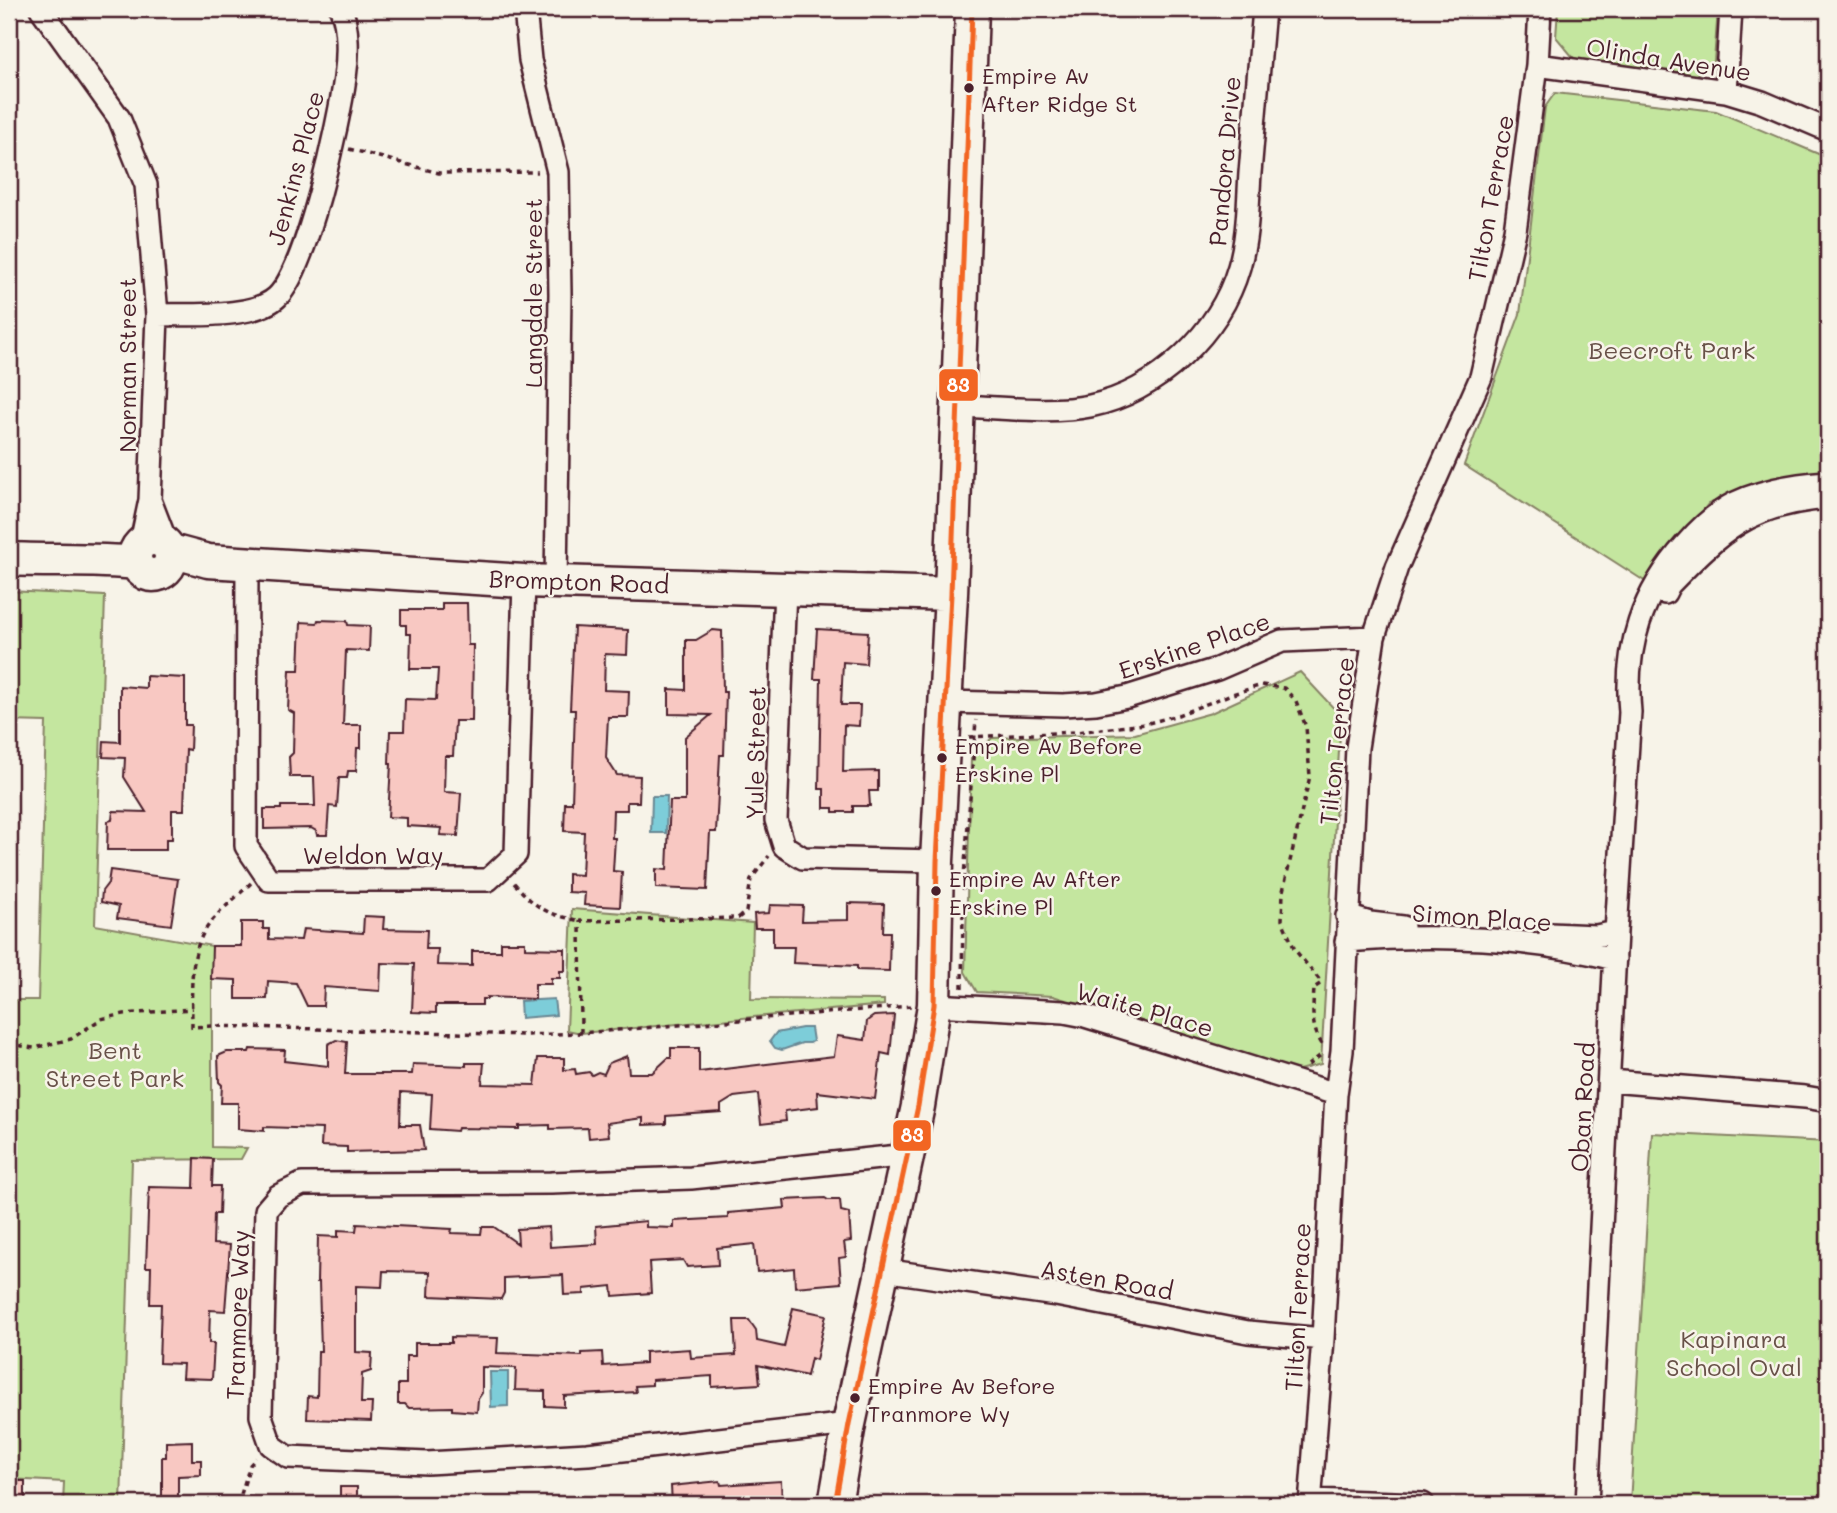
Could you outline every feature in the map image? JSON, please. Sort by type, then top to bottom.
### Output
[{"type":"street","name":"Norman Street","points":[[41,9],[119,118],[146,185],[157,315],[150,500],[153,554]]},
{"type":"street","name":"Jenkins Place","points":[[157,315],[247,312],[277,298],[294,274],[317,205],[346,75],[345,19],[341,9]]},
{"type":"street","name":"Langdale Street","points":[[525,9],[530,60],[558,172],[561,294],[556,582]]},
{"type":"street","points":[[835,1504],[849,1424],[928,1055],[948,1005],[937,861],[951,594],[972,9]]},
{"type":"street","name":"Pandora Drive","points":[[957,406],[1093,406],[1125,394],[1160,374],[1184,354],[1205,331],[1230,290],[1244,243],[1264,9]]},
{"type":"street","name":"Tilton Terrace","points":[[1311,1502],[1336,1094],[1342,1051],[1357,748],[1374,637],[1397,567],[1481,377],[1515,231],[1537,65],[1540,9]]},
{"type":"street","points":[[1726,91],[1731,9]]},
{"type":"street","name":"Olinda Avenue","points":[[1537,65],[1726,91],[1762,102],[1828,130]]},
{"type":"street","name":"Oban Road","points":[[1587,1504],[1630,712],[1628,685],[1638,622],[1652,590],[1671,560],[1713,517],[1733,504],[1761,492],[1793,484],[1828,482]]},
{"type":"street","name":"Oban Road","points":[[1630,712],[1639,688],[1651,622],[1669,585],[1709,543],[1750,515],[1797,500],[1828,498]]},
{"type":"street","points":[[9,559],[68,562],[153,554]]},
{"type":"street","name":"Brompton Road","points":[[153,554],[208,561],[524,581],[951,594]]},
{"type":"street","points":[[247,563],[246,846],[263,871]]},
{"type":"street","name":"Weldon Way","points":[[263,871],[269,880],[488,880],[516,854],[524,581]]},
{"type":"street","name":"Yule Street","points":[[785,588],[776,820],[784,846],[803,858],[937,861]]},
{"type":"street","name":"Erskine Place","points":[[946,702],[1063,705],[1096,703],[1127,697],[1217,669],[1282,640],[1374,637]]},
{"type":"street","name":"Simon Place","points":[[1347,916],[1386,926],[1596,936],[1616,932]]},
{"type":"street","name":"Simon Place","points":[[1346,941],[1425,937],[1518,943],[1578,950],[1615,959]]},
{"type":"street","name":"Waite Place","points":[[948,1005],[1064,1012],[1085,1016],[1336,1094]]},
{"type":"street","points":[[1610,1081],[1828,1101]]},
{"type":"street","name":"Tranmore Way","points":[[271,1445],[261,1416],[266,1210],[278,1196],[302,1184],[551,1183],[691,1178],[908,1154]]},
{"type":"street","name":"Asten Road","points":[[883,1270],[1056,1296],[1248,1332],[1322,1339]]},
{"type":"street","points":[[271,1445],[288,1457],[427,1463],[588,1454],[849,1424]]},
{"type":"street","points":[[1311,1502],[1423,1504]]},
{"type":"path","points":[[331,144],[439,173],[558,172]]},
{"type":"path","points":[[973,737],[1076,732],[1144,724],[1178,715],[1262,685],[1284,688],[1296,701],[1306,727],[1310,776],[1283,891],[1282,920],[1295,950],[1322,983]]},
{"type":"path","points":[[963,895],[973,737],[978,704]]},
{"type":"path","points":[[518,887],[550,915],[580,921],[738,918],[746,912],[751,879],[766,859],[784,846]]},
{"type":"path","points":[[263,871],[214,919],[200,940],[192,971],[192,1027],[526,1035],[948,1005],[963,909]]},
{"type":"path","points":[[580,921],[581,1033]]},
{"type":"path","points":[[1299,1067],[1312,1064],[1326,1050],[1314,1031],[1314,988],[1331,977],[1345,978]]},
{"type":"path","points":[[9,1044],[34,1048],[71,1039],[101,1019],[124,1014],[192,1009]]},
{"type":"path","points":[[238,1504],[250,1465],[271,1445]]},
{"type":"green space","points":[[1558,9],[1718,9],[1714,61],[1692,79],[1577,62],[1556,37]]},
{"type":"green space","name":"Beecroft Park","points":[[1555,93],[1716,111],[1828,158],[1828,479],[1787,475],[1708,504],[1649,584],[1464,465],[1520,314],[1545,107]]},
{"type":"green space","name":"Bent Street Park","points":[[9,591],[105,596],[95,925],[212,946],[212,1147],[247,1148],[241,1159],[132,1160],[121,1504],[63,1504],[64,1482],[9,1479],[9,1000],[38,1000],[46,722],[9,721]]},
{"type":"green space","points":[[1300,672],[1341,716],[1321,1064],[1292,1072],[1053,996],[977,992],[965,972],[971,758],[992,738],[1135,734],[1211,713]]},
{"type":"green space","points":[[572,909],[753,923],[751,999],[884,1000],[884,1005],[581,1033],[567,1030]]},
{"type":"green space","name":"Kapinara School Oval","points":[[1652,1133],[1828,1142],[1828,1504],[1630,1504]]},
{"type":"water","points":[[652,796],[667,796],[666,833],[651,833]]},
{"type":"water","points":[[554,999],[556,1015],[521,1018],[520,1001]]},
{"type":"water","points":[[811,1028],[813,1041],[782,1050],[775,1048],[770,1041],[776,1033]]},
{"type":"water","points":[[490,1372],[508,1372],[508,1406],[491,1407]]},
{"type":"building","points":[[442,603],[467,603],[468,645],[473,645],[472,721],[455,721],[453,756],[445,756],[444,792],[461,793],[458,836],[440,835],[441,828],[407,826],[407,818],[388,817],[390,731],[404,731],[405,699],[436,700],[438,669],[410,669],[411,634],[406,634],[406,625],[401,625],[401,610],[442,610]]},
{"type":"building","points":[[318,620],[347,621],[348,625],[370,626],[369,651],[346,650],[343,725],[361,725],[361,748],[357,748],[356,771],[348,771],[347,778],[339,778],[337,807],[329,806],[327,835],[317,835],[311,828],[264,829],[264,809],[315,806],[314,777],[290,777],[289,757],[293,753],[294,713],[288,710],[290,670],[299,670],[301,622],[317,623]]},
{"type":"building","points":[[574,627],[628,630],[627,655],[605,654],[604,690],[629,691],[628,717],[608,717],[606,758],[617,775],[640,776],[639,802],[627,802],[627,810],[613,810],[613,871],[622,872],[620,907],[584,905],[585,893],[568,892],[568,874],[582,875],[584,832],[564,831],[565,803],[572,803],[575,710],[570,710]]},
{"type":"building","points":[[817,629],[868,632],[866,664],[843,662],[841,705],[860,705],[859,726],[844,725],[843,772],[878,771],[878,791],[869,791],[870,806],[853,806],[853,812],[833,812],[833,808],[824,808],[824,789],[819,789],[821,679],[814,679]]},
{"type":"building","points":[[713,630],[722,631],[723,692],[726,692],[724,755],[720,755],[716,832],[710,832],[707,890],[656,888],[656,869],[667,870],[670,801],[685,801],[685,737],[711,715],[669,714],[669,689],[686,690],[686,640],[696,640]]},
{"type":"building","points":[[146,676],[185,678],[185,725],[191,725],[190,750],[186,749],[184,810],[172,810],[172,839],[166,839],[166,850],[107,850],[108,821],[112,820],[113,811],[146,812],[124,777],[125,758],[103,757],[104,741],[120,742],[120,686],[146,688]]},
{"type":"building","points":[[110,870],[178,879],[171,925],[117,918],[119,906],[101,902]]},
{"type":"building","points":[[848,903],[884,904],[883,932],[890,932],[889,971],[857,970],[857,966],[793,963],[794,947],[773,947],[773,928],[755,928],[754,914],[769,913],[770,905],[803,906],[802,921],[848,920]]},
{"type":"building","points":[[364,916],[384,917],[383,929],[427,930],[426,949],[438,949],[437,965],[472,966],[472,951],[501,951],[501,942],[525,942],[525,948],[565,949],[565,971],[560,971],[560,978],[551,978],[551,984],[535,984],[535,999],[487,997],[482,999],[482,1005],[436,1005],[436,1013],[412,1012],[414,964],[381,963],[380,991],[324,987],[323,1006],[307,1006],[296,983],[268,981],[267,999],[236,999],[236,980],[211,979],[212,946],[241,946],[241,922],[263,922],[263,929],[269,929],[269,939],[301,940],[303,929],[363,933]]},
{"type":"building","points":[[894,1015],[890,1055],[881,1053],[875,1099],[817,1092],[818,1107],[785,1111],[786,1121],[761,1124],[758,1094],[734,1097],[721,1105],[721,1112],[666,1116],[666,1124],[643,1125],[643,1118],[607,1123],[609,1136],[589,1138],[588,1128],[550,1129],[550,1125],[519,1126],[519,1129],[430,1129],[432,1094],[401,1092],[400,1125],[420,1125],[424,1150],[347,1152],[347,1147],[321,1146],[322,1129],[238,1129],[238,1103],[221,1103],[222,1085],[219,1082],[218,1056],[227,1052],[249,1052],[250,1049],[285,1050],[284,1061],[328,1066],[328,1044],[336,1040],[347,1042],[345,1074],[412,1074],[413,1064],[466,1066],[466,1063],[484,1063],[482,1084],[535,1085],[538,1058],[564,1058],[564,1070],[575,1069],[576,1074],[589,1072],[592,1075],[598,1072],[604,1074],[609,1063],[627,1056],[629,1073],[652,1073],[671,1058],[671,1048],[699,1048],[699,1072],[834,1056],[837,1036],[865,1040],[867,1021],[874,1016]]},
{"type":"building","points":[[195,1158],[213,1159],[212,1186],[220,1186],[219,1214],[214,1214],[213,1244],[230,1245],[225,1311],[210,1310],[209,1343],[214,1343],[212,1379],[182,1378],[183,1364],[159,1363],[161,1304],[150,1304],[151,1267],[146,1267],[149,1187],[194,1188]]},
{"type":"building","points":[[784,1200],[840,1200],[841,1211],[849,1213],[851,1241],[844,1242],[846,1257],[839,1258],[841,1283],[795,1287],[794,1268],[757,1272],[754,1244],[717,1248],[718,1265],[687,1267],[683,1260],[649,1262],[651,1293],[613,1296],[612,1286],[584,1289],[584,1294],[564,1295],[563,1275],[504,1278],[504,1293],[501,1299],[429,1296],[430,1272],[383,1271],[382,1287],[356,1286],[356,1352],[372,1353],[371,1371],[362,1374],[361,1403],[372,1403],[371,1421],[307,1419],[308,1396],[317,1397],[318,1351],[321,1351],[317,1282],[318,1236],[338,1237],[338,1230],[356,1231],[357,1224],[452,1229],[451,1233],[481,1234],[482,1227],[494,1227],[518,1244],[517,1229],[549,1227],[550,1247],[597,1244],[596,1226],[646,1221],[646,1227],[674,1228],[674,1221],[728,1218],[728,1213],[785,1208]]},
{"type":"building","points":[[793,1308],[826,1315],[816,1360],[811,1358],[807,1376],[758,1365],[760,1384],[712,1387],[712,1376],[652,1380],[652,1385],[635,1386],[636,1392],[564,1396],[564,1407],[545,1406],[545,1391],[515,1390],[516,1368],[482,1367],[482,1393],[478,1399],[477,1412],[452,1410],[452,1407],[409,1408],[405,1404],[398,1404],[398,1384],[406,1384],[406,1356],[415,1356],[415,1343],[451,1343],[451,1337],[498,1338],[497,1353],[582,1356],[582,1353],[602,1352],[603,1366],[645,1363],[645,1352],[690,1349],[691,1358],[736,1355],[734,1320],[749,1320],[756,1330],[757,1341],[784,1347]]},
{"type":"building","points":[[192,1441],[192,1460],[201,1460],[201,1475],[178,1476],[178,1497],[162,1497],[162,1457],[166,1457],[166,1442]]},
{"type":"building","points":[[9,1481],[25,1481],[25,1504],[9,1504]]},
{"type":"building","points":[[720,1481],[721,1485],[781,1481],[782,1504],[672,1504],[671,1486]]},
{"type":"building","points":[[340,1487],[357,1487],[357,1504],[340,1504]]},
{"type":"transit line","name":"83","points":[[835,1504],[849,1424],[918,1106],[934,1005],[937,861],[951,594],[972,9]]},
{"type":"place","name":"Empire Av After Ridge St","points":[[969,88]]},
{"type":"place","name":"Empire Av Before Erskine Pl","points":[[942,758]]},
{"type":"place","name":"Empire Av After Erskine Pl","points":[[936,891]]},
{"type":"place","name":"Empire Av Before Tranmore Wy","points":[[855,1398]]}]
